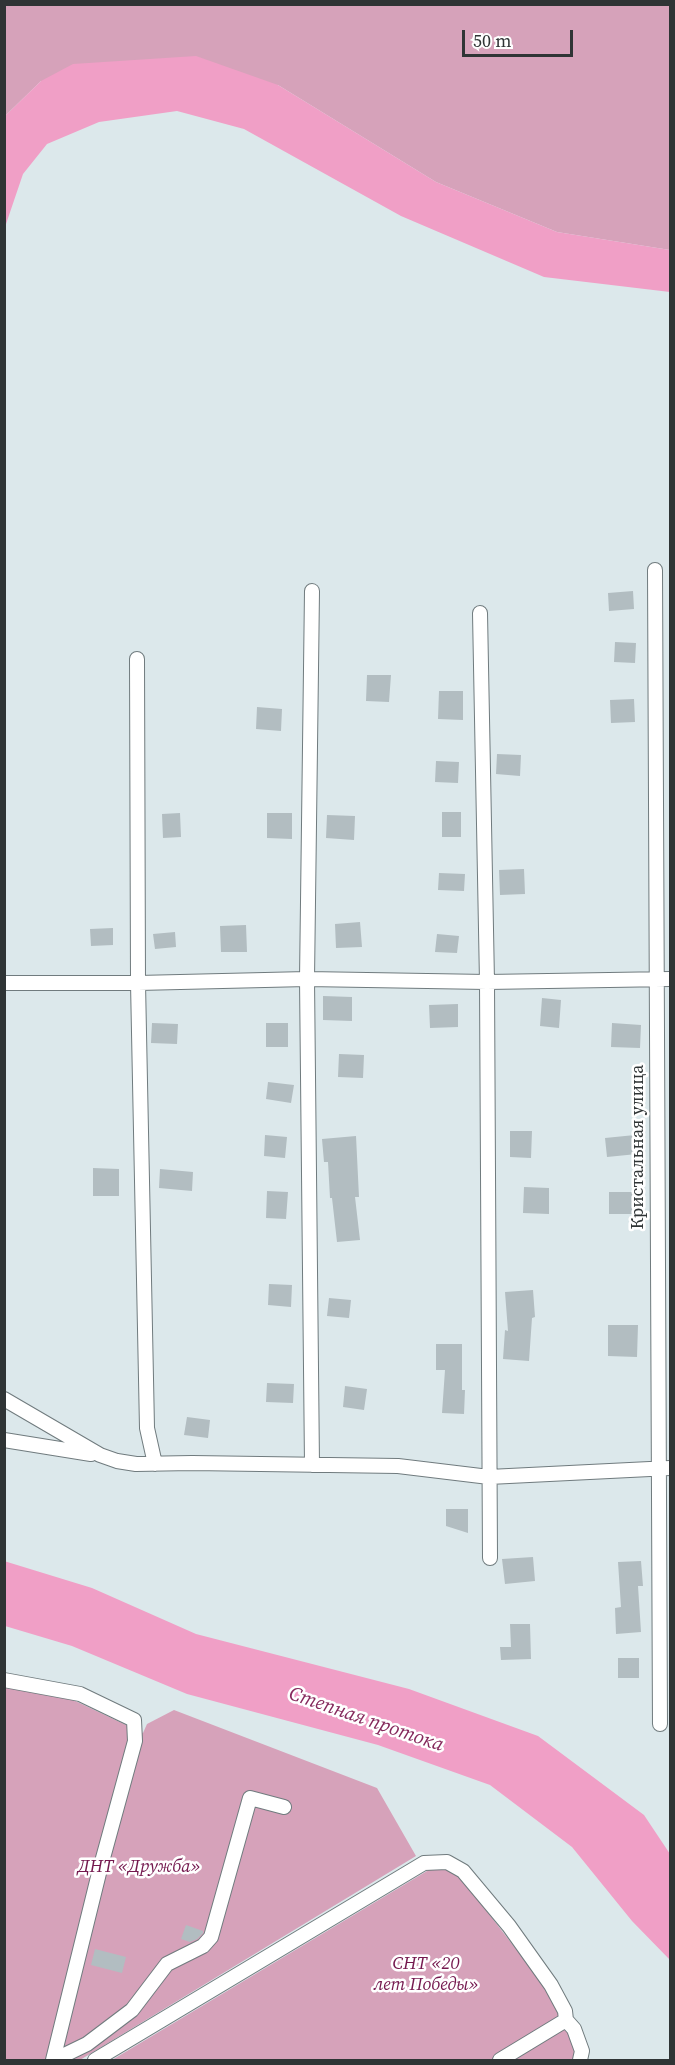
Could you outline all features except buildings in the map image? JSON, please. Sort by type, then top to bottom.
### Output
[{"type":"street","name":"Кристальная улица","points":[[655,570],[655,979],[664,1468],[660,1724]]},
{"type":"street","points":[[312,591],[307,979],[312,1465]]},
{"type":"street","points":[[480,613],[487,982],[490,1558]]},
{"type":"street","points":[[137,659],[138,983],[147,1428],[155,1464]]},
{"type":"street","points":[[4,982],[138,983],[307,979],[487,982],[670,979]]},
{"type":"street","points":[[4,1399],[100,1455]]},
{"type":"street","points":[[4,1440],[100,1455],[136,1464],[398,1466],[489,1477],[664,1468]]},
{"type":"street","points":[[4,1680],[80,1694],[134,1720],[135,1741],[100,1869],[54,2061]]},
{"type":"street","points":[[54,2061],[87,2044],[132,2010],[167,1964],[204,1946],[211,1936],[250,1798],[284,1807]]},
{"type":"street","points":[[95,2061],[424,1863],[447,1862],[463,1871],[509,1926],[551,1985],[565,2011],[566,2020],[574,2029],[582,2051],[580,2061]]},
{"type":"street","points":[[500,2061],[566,2020]]},
{"type":"green space","points":[[5,5],[670,5],[670,250],[557,232],[436,182],[278,85],[41,81],[5,116]]},
{"type":"green space","name":"ДНТ «Дружба»","points":[[4,1687],[69,1698],[143,1733],[147,1724],[174,1710],[377,1788],[416,1856],[80,2060],[5,2060]]},
{"type":"green space","name":"СНТ «20 лет Победы»","points":[[432,1868],[455,1870],[546,1988],[577,2050],[575,2060],[112,2060]]},
{"type":"water","points":[[196,56],[278,85],[436,182],[557,232],[670,250],[670,292],[544,277],[401,216],[244,129],[177,111],[99,122],[47,144],[23,174],[5,227],[5,116],[41,81],[73,64]]},
{"type":"water","name":"Степная протока","points":[[4,1561],[92,1588],[196,1634],[409,1689],[538,1736],[644,1815],[670,1854],[670,1960],[632,1921],[572,1847],[490,1785],[378,1745],[187,1694],[72,1646],[5,1626]]}]
